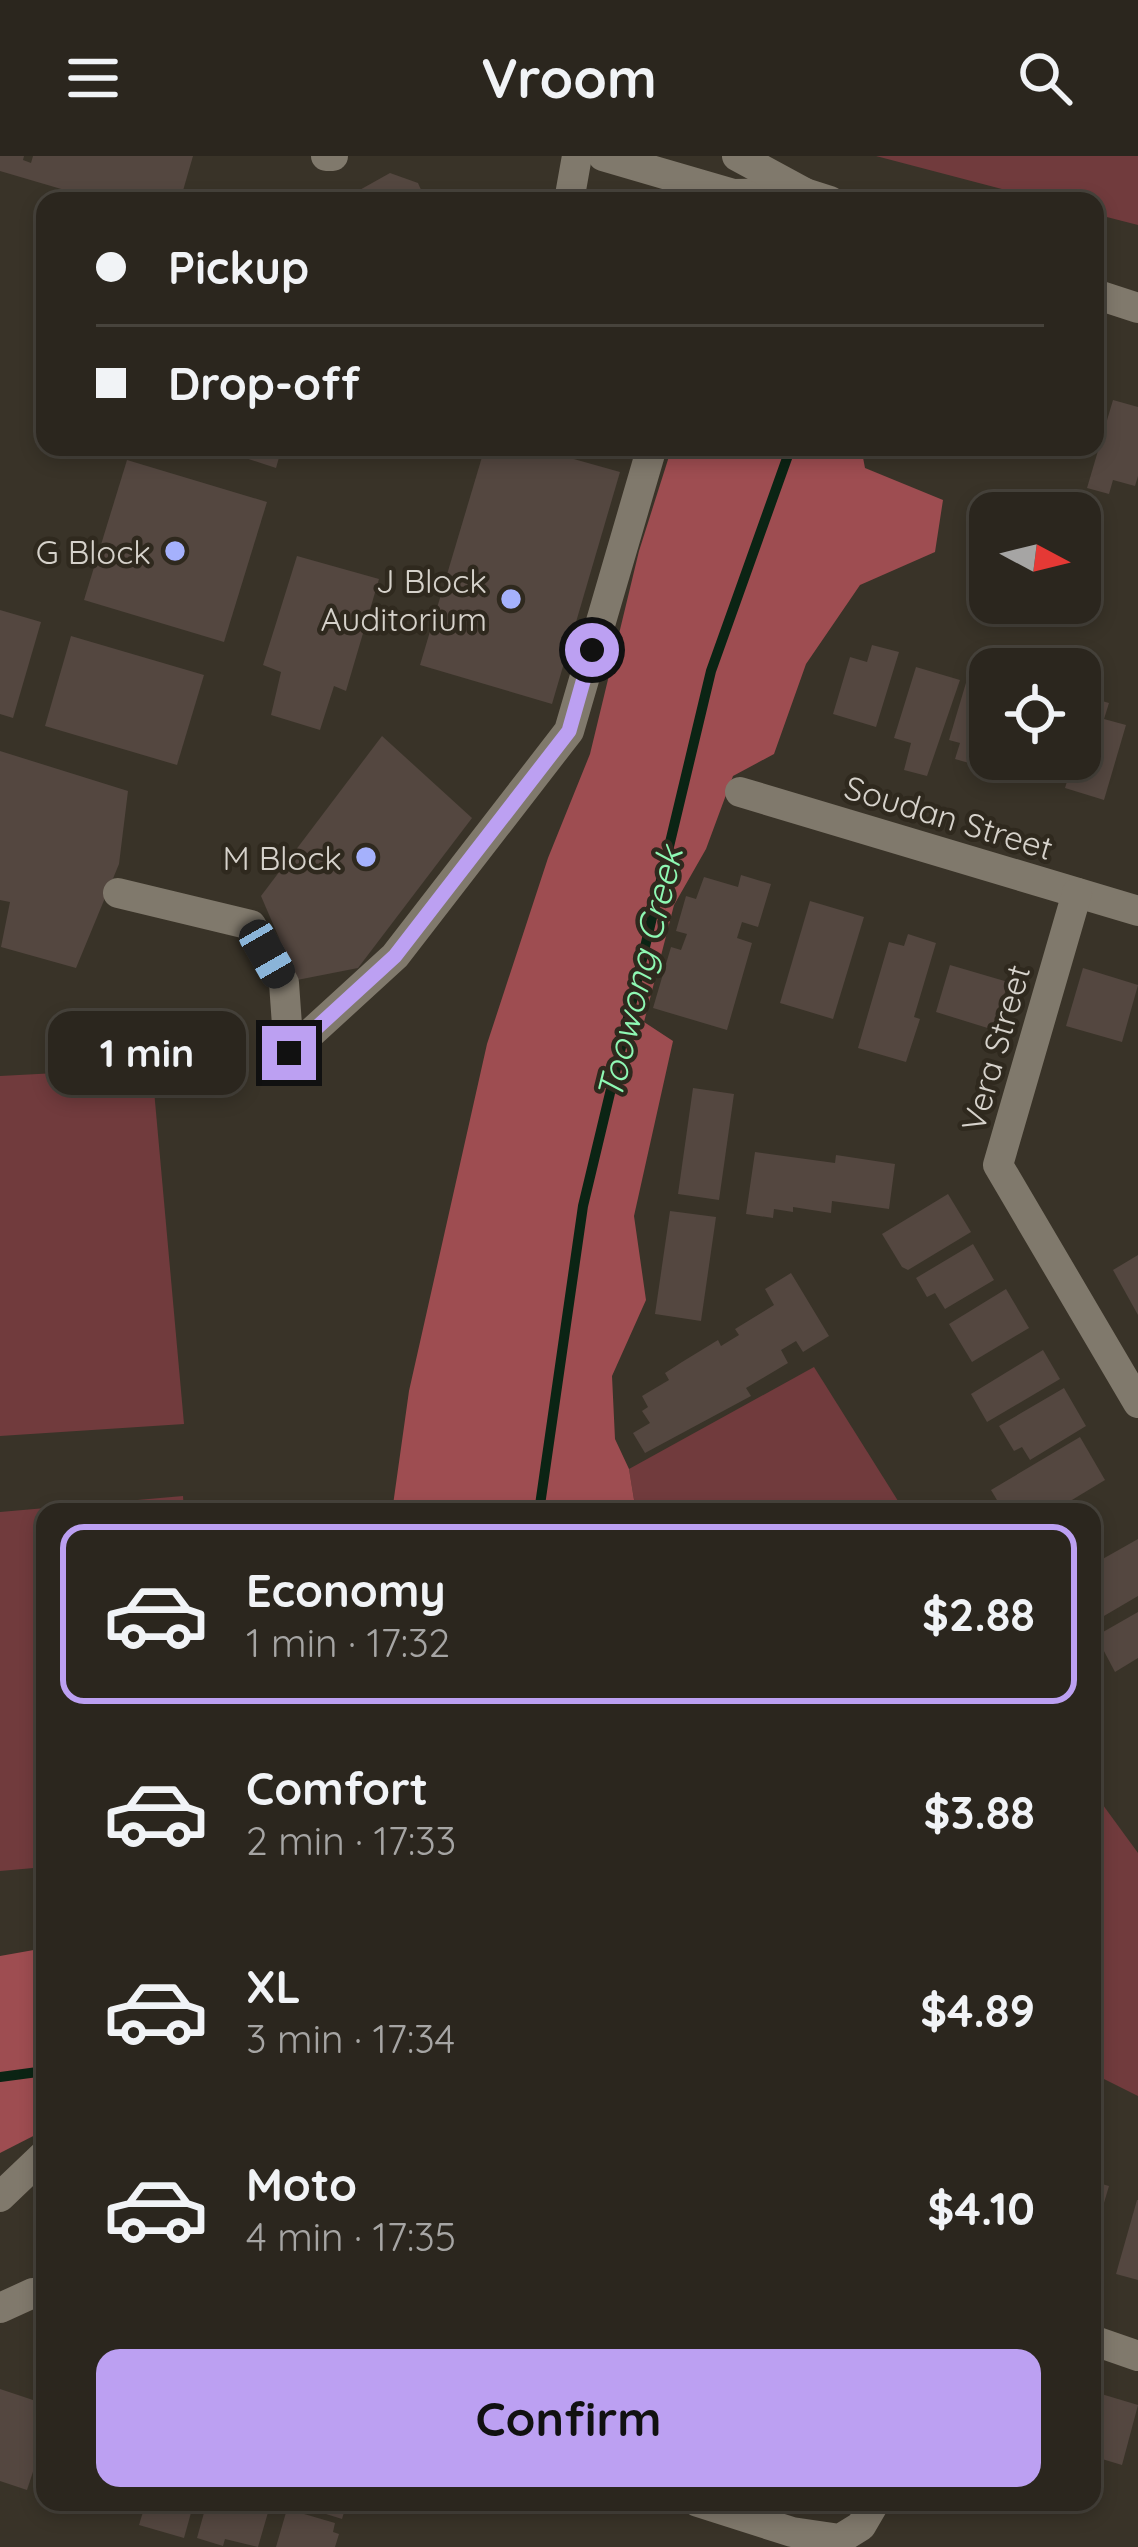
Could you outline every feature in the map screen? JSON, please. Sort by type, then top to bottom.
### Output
[{"type":"street","points":[[571,192],[577,156]]},
{"type":"street","points":[[603,156],[726,192]]},
{"type":"street","points":[[737,156],[800,192]]},
{"type":"street","points":[[1104,298],[1138,308]]},
{"type":"street","points":[[118,893],[251,925],[284,983],[289,1053],[395,956],[569,731],[649,456]]},
{"type":"street","name":"Soudan Street","points":[[740,792],[1138,911]]},
{"type":"street","name":"Vera Street","points":[[1077,893],[998,1166],[1138,1403]]},
{"type":"street","points":[[0,2197],[36,2163]]},
{"type":"street","points":[[0,2308],[36,2294]]},
{"type":"street","points":[[1101,2343],[1138,2356]]},
{"type":"street","points":[[727,2511],[804,2535],[840,2540],[861,2526],[869,2511]]},
{"type":"shaded area","points":[[876,156],[1138,156],[1138,225],[1104,216],[1104,192],[1013,192]]},
{"type":"shaded area","points":[[669,456],[863,456],[865,468],[943,500],[935,552],[860,585],[806,664],[774,754],[733,776],[706,849],[674,905],[644,1022],[673,1041],[634,1216],[646,1300],[612,1376],[615,1439],[629,1469],[635,1503],[393,1503],[409,1391],[487,1044],[548,858],[590,754],[639,551]]},
{"type":"shaded area","points":[[152,1068],[184,1424],[0,1436],[0,1076]]},
{"type":"shaded area","points":[[814,1367],[899,1503],[635,1503],[629,1469]]},
{"type":"shaded area","points":[[183,1496],[183,1503],[103,1503]]},
{"type":"shaded area","points":[[36,1509],[36,1868],[0,1871],[0,1512]]},
{"type":"shaded area","points":[[1101,1802],[1138,1853],[1138,2096],[1101,2078]]},
{"type":"shaded area","points":[[36,1950],[36,2135],[0,2153],[0,1956]]},
{"type":"building","points":[[0,156],[24,156],[31,163],[33,156],[193,156],[183,192],[71,192],[0,171]]},
{"type":"building","points":[[390,173],[418,183],[422,192],[356,192]]},
{"type":"building","points":[[1113,400],[1138,407],[1135,486],[1113,480],[1109,494],[1087,488],[1096,456],[1104,456],[1104,430]]},
{"type":"building","points":[[239,456],[279,456],[276,468]]},
{"type":"building","name":"J Block Auditorium","points":[[482,456],[563,456],[620,472],[552,704],[420,665]]},
{"type":"building","name":"G Block","points":[[127,460],[267,502],[224,642],[84,600]]},
{"type":"building","points":[[297,556],[379,579],[346,691],[334,686],[320,730],[271,715],[281,672],[263,665]]},
{"type":"building","points":[[0,610],[41,622],[13,718],[0,714]]},
{"type":"building","points":[[71,636],[204,675],[177,765],[45,726]]},
{"type":"building","points":[[872,645],[899,652],[876,727],[833,714],[850,657],[867,662]]},
{"type":"building","points":[[916,667],[960,680],[927,776],[904,770],[911,743],[894,738]]},
{"type":"building","points":[[969,673],[969,763],[955,759],[960,743],[949,740]]},
{"type":"building","points":[[1101,701],[1109,703],[1104,719],[1126,725],[1104,800],[1065,788],[1067,780],[1101,780]]},
{"type":"building","name":"M Block","points":[[382,736],[472,818],[358,968],[297,980],[261,896]]},
{"type":"building","points":[[0,751],[128,791],[119,864],[76,968],[1,947],[10,902],[0,900]]},
{"type":"building","points":[[741,875],[771,884],[758,927],[742,922],[737,938],[752,943],[727,1030],[653,1008],[671,947],[681,950],[687,934],[676,931],[686,896],[696,899],[704,877],[738,887]]},
{"type":"building","points":[[810,901],[864,917],[833,1019],[780,1003]]},
{"type":"building","points":[[908,934],[936,943],[906,1062],[858,1048],[889,942],[904,946]]},
{"type":"building","points":[[950,965],[1008,982],[994,1030],[936,1012]]},
{"type":"building","points":[[1083,968],[1138,985],[1122,1042],[1066,1026]]},
{"type":"building","points":[[693,1088],[734,1094],[719,1200],[678,1194]]},
{"type":"building","points":[[755,1152],[835,1163],[836,1155],[895,1164],[889,1209],[832,1201],[831,1213],[793,1207],[793,1212],[774,1209],[773,1218],[746,1214]]},
{"type":"building","points":[[948,1194],[971,1232],[908,1270],[902,1267],[882,1234]]},
{"type":"building","points":[[670,1211],[716,1217],[701,1321],[655,1314]]},
{"type":"building","points":[[973,1244],[994,1280],[945,1309],[935,1293],[927,1297],[916,1278]]},
{"type":"building","points":[[1138,1255],[1138,1315],[1113,1270]]},
{"type":"building","points":[[791,1273],[829,1336],[803,1352],[796,1341],[781,1350],[788,1363],[746,1388],[751,1396],[645,1453],[633,1433],[650,1423],[642,1411],[648,1407],[642,1396],[669,1380],[665,1373],[682,1362],[718,1340],[721,1346],[739,1335],[735,1329],[774,1305],[765,1289]]},
{"type":"building","points":[[1006,1289],[1029,1328],[972,1362],[949,1324]]},
{"type":"building","points":[[1043,1350],[1060,1379],[987,1422],[971,1394]]},
{"type":"building","points":[[1064,1388],[1086,1426],[1030,1460],[1022,1447],[1014,1451],[999,1426]]},
{"type":"building","points":[[1080,1437],[1105,1480],[1067,1503],[999,1503],[991,1490]]},
{"type":"building","points":[[1138,1539],[1138,1596],[1101,1618],[1101,1560]]},
{"type":"building","points":[[1138,1612],[1138,1658],[1115,1672],[1101,1645],[1101,1633]]},
{"type":"building","points":[[1101,2184],[1109,2186],[1101,2213]]},
{"type":"building","points":[[1138,2200],[1138,2280],[1116,2274]]},
{"type":"building","points":[[0,2389],[36,2401],[36,2462],[27,2490],[0,2481]]},
{"type":"building","points":[[1101,2394],[1138,2405],[1122,2465],[1101,2459]]},
{"type":"building","points":[[143,2511],[192,2511],[184,2538],[139,2525]]},
{"type":"building","points":[[204,2511],[268,2511],[258,2547],[225,2539],[223,2546],[197,2538]]},
{"type":"building","points":[[286,2511],[335,2523],[333,2532],[339,2534],[335,2547],[276,2547]]},
{"type":"building","points":[[317,2511],[344,2511],[342,2519]]},
{"type":"waterway","name":"Toowong Creek","points":[[540,1503],[583,1206],[711,671],[788,456]]},
{"type":"waterway","name":"Toowong Creek","points":[[0,2077],[36,2072]]},
{"type":"place","name":"G Block","points":[[175,551]]},
{"type":"place","name":"J Block Auditorium","points":[[511,599]]},
{"type":"place","name":"M Block","points":[[366,857]]},
{"type":"route","points":[[289,1053],[395,956],[569,731],[592,650]]}]
